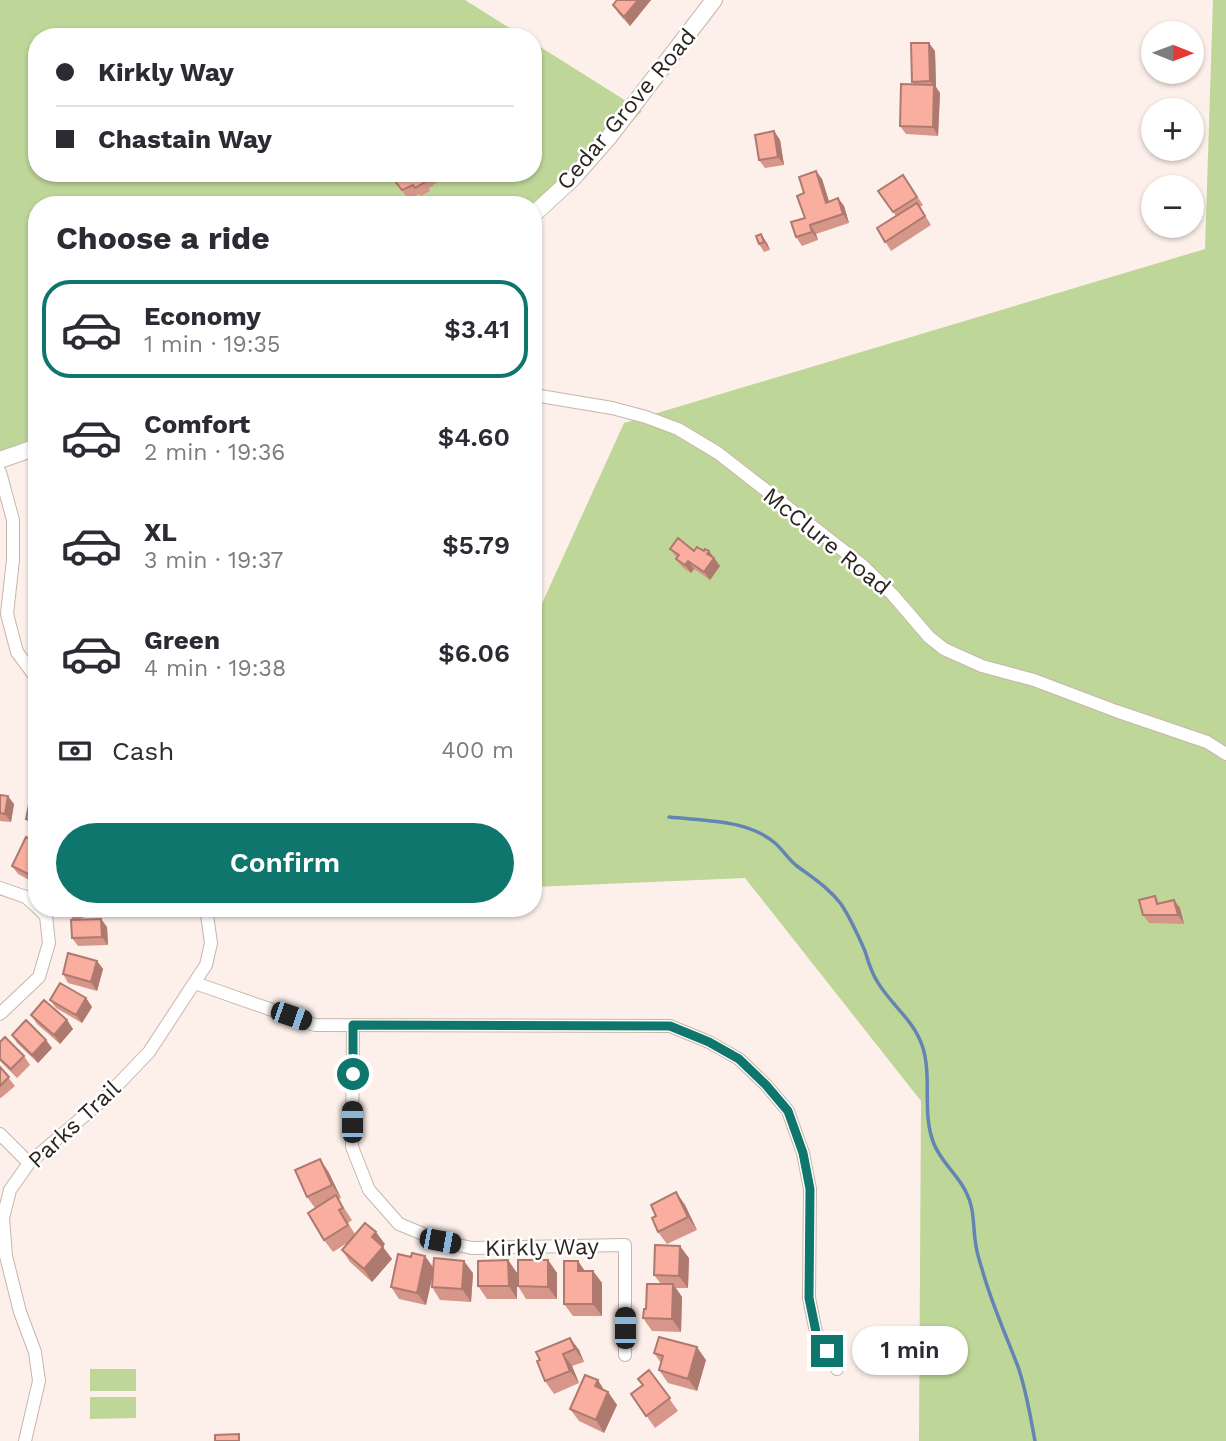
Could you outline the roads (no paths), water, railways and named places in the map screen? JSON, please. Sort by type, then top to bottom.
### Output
[{"type":"main road","name":"Cedar Grove Road","points":[[542,207],[573,178],[608,137],[714,0]]},
{"type":"main road","points":[[0,460],[28,450]]},
{"type":"street","name":"McClure Road","points":[[542,396],[612,408],[646,417],[678,429],[718,453],[862,565],[892,594],[929,637],[944,649],[982,666],[1034,680],[1207,743],[1226,754]]},
{"type":"street","points":[[0,472],[13,520],[13,560],[7,614],[17,652],[28,667]]},
{"type":"street","points":[[0,887],[28,899]]},
{"type":"street","points":[[0,1014],[39,977],[49,943],[46,917]]},
{"type":"street","name":"Parks Trail","points":[[25,1441],[39,1381],[35,1352],[20,1312],[6,1256],[3,1217],[10,1190],[29,1163],[105,1098],[149,1052],[206,965],[211,943],[207,917]]},
{"type":"street","points":[[195,983],[316,1025],[670,1026],[709,1042],[739,1059],[788,1111],[803,1153],[810,1189],[809,1298],[816,1332],[837,1369]]},
{"type":"street","name":"Kirkly Way","points":[[353,1025],[352,1147],[369,1190],[399,1224],[440,1241],[472,1248],[625,1245],[625,1355]]},
{"type":"street","points":[[0,1134],[29,1163]]},
{"type":"waterway","points":[[669,817],[738,825],[764,835],[794,864],[826,888],[845,910],[875,978],[913,1027],[922,1045],[927,1069],[930,1132],[937,1151],[969,1198],[979,1258],[1020,1373],[1035,1441]]}]
